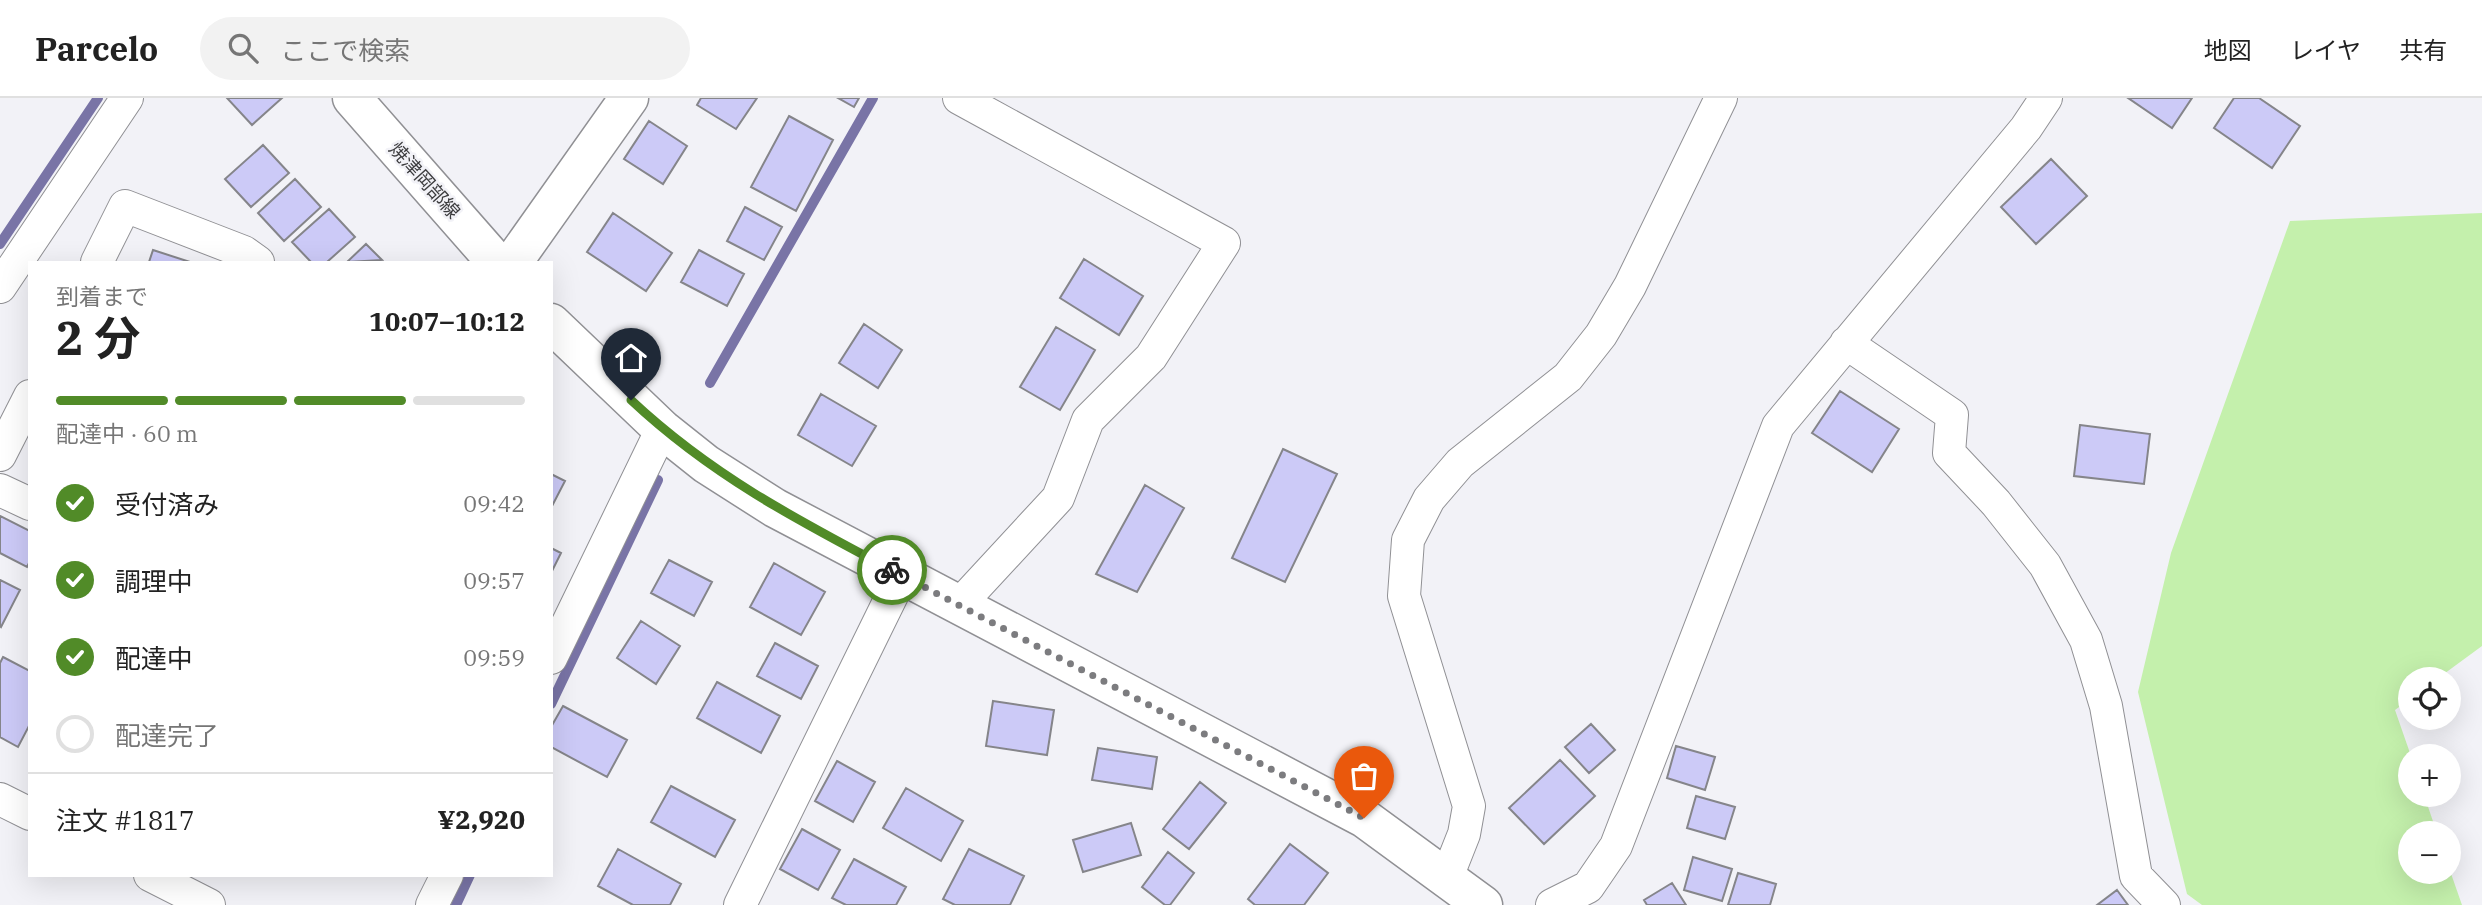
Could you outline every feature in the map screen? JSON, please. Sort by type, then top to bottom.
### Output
[{"type":"main road","name":"焼津岡部線","points":[[352,98],[495,261]]},
{"type":"main road","points":[[514,261],[629,98]]},
{"type":"main road","points":[[553,325],[662,429],[706,464],[775,508],[1364,818],[1483,905]]},
{"type":"street","points":[[0,287],[127,98]]},
{"type":"street","points":[[959,98],[1224,243],[1152,357],[1088,420],[1058,498],[959,605]]},
{"type":"street","points":[[1447,877],[1464,834],[1469,806],[1404,596],[1408,540],[1429,499],[1460,463],[1568,377],[1601,335],[1630,286],[1721,98]]},
{"type":"street","points":[[1552,905],[1588,887],[1616,846],[1778,426],[2026,128],[2046,98]]},
{"type":"street","points":[[98,261],[125,206],[243,252],[256,261]]},
{"type":"street","points":[[1846,343],[1952,415],[1949,453],[1996,503],[2045,565],[2086,640],[2106,706],[2136,876],[2164,905]]},
{"type":"street","points":[[0,456],[28,400]]},
{"type":"street","points":[[553,654],[662,429]]},
{"type":"street","points":[[0,490],[28,503]]},
{"type":"street","points":[[740,905],[902,575]]},
{"type":"street","points":[[0,799],[28,813]]},
{"type":"street","points":[[154,877],[209,905]]},
{"type":"street","points":[[432,905],[446,877]]},
{"type":"green space","points":[[2482,213],[2482,646],[2453,667],[2398,667],[2398,708],[2395,710],[2398,730],[2402,730],[2407,744],[2398,744],[2398,807],[2428,807],[2433,821],[2398,821],[2398,884],[2455,884],[2462,905],[2202,905],[2187,894],[2138,692],[2171,553],[2290,221]]},
{"type":"building","points":[[227,98],[282,98],[252,125]]},
{"type":"building","points":[[701,98],[757,98],[736,129],[697,105]]},
{"type":"building","points":[[838,98],[859,98],[854,107]]},
{"type":"building","points":[[2128,98],[2192,98],[2172,128]]},
{"type":"building","points":[[2234,98],[2259,98],[2300,126],[2272,168],[2214,128]]},
{"type":"building","points":[[789,116],[833,140],[796,211],[751,187]]},
{"type":"building","points":[[649,121],[687,146],[663,184],[624,159]]},
{"type":"building","points":[[263,145],[289,173],[251,207],[225,179]]},
{"type":"building","points":[[2051,159],[2087,196],[2036,244],[2001,207]]},
{"type":"building","points":[[295,179],[321,207],[284,241],[258,213]]},
{"type":"building","points":[[745,207],[782,227],[764,260],[727,241]]},
{"type":"building","points":[[329,209],[355,237],[328,261],[310,261],[292,242]]},
{"type":"building","points":[[613,213],[672,253],[646,291],[587,252]]},
{"type":"building","points":[[366,244],[382,260],[364,261],[348,261]]},
{"type":"building","points":[[153,250],[187,261],[149,261]]},
{"type":"building","points":[[699,250],[744,274],[727,306],[681,282]]},
{"type":"building","points":[[1084,259],[1143,296],[1119,335],[1060,298]]},
{"type":"building","points":[[864,324],[902,350],[878,388],[839,363]]},
{"type":"building","points":[[1056,327],[1095,350],[1060,410],[1020,387]]},
{"type":"building","points":[[1840,391],[1899,429],[1872,472],[1812,433]]},
{"type":"building","points":[[821,394],[876,426],[852,466],[798,435]]},
{"type":"building","points":[[2080,425],[2150,434],[2144,484],[2074,476]]},
{"type":"building","points":[[1283,449],[1337,474],[1285,582],[1232,558]]},
{"type":"building","points":[[553,475],[565,481],[553,504]]},
{"type":"building","points":[[1145,485],[1184,508],[1137,592],[1096,574]]},
{"type":"building","points":[[0,516],[28,530],[28,565],[27,567],[0,553]]},
{"type":"building","points":[[553,549],[561,553],[553,569]]},
{"type":"building","points":[[669,560],[712,582],[694,616],[651,593]]},
{"type":"building","points":[[774,563],[825,592],[801,635],[750,607]]},
{"type":"building","points":[[0,580],[20,590],[1,627],[0,626]]},
{"type":"building","points":[[641,621],[680,646],[656,684],[617,658]]},
{"type":"building","points":[[775,643],[818,666],[801,699],[757,676]]},
{"type":"building","points":[[3,657],[28,670],[28,728],[18,747],[0,737],[0,663]]},
{"type":"building","points":[[717,682],[780,716],[761,753],[697,718]]},
{"type":"building","points":[[993,701],[1054,710],[1047,755],[986,746]]},
{"type":"building","points":[[563,706],[627,740],[607,777],[553,748],[553,724]]},
{"type":"building","points":[[1591,724],[1615,750],[1589,773],[1565,747]]},
{"type":"building","points":[[1676,746],[1715,757],[1705,790],[1667,778]]},
{"type":"building","points":[[1098,748],[1157,757],[1152,789],[1092,780]]},
{"type":"building","points":[[1560,760],[1595,796],[1544,844],[1509,808]]},
{"type":"building","points":[[837,761],[875,782],[853,822],[815,801]]},
{"type":"building","points":[[1200,782],[1226,803],[1189,849],[1163,829]]},
{"type":"building","points":[[671,786],[735,820],[715,857],[651,822]]},
{"type":"building","points":[[906,788],[963,821],[941,861],[883,828]]},
{"type":"building","points":[[1696,796],[1735,807],[1725,839],[1687,828]]},
{"type":"building","points":[[1131,823],[1141,855],[1083,872],[1073,840]]},
{"type":"building","points":[[802,829],[840,850],[818,890],[780,869]]},
{"type":"building","points":[[1290,844],[1328,873],[1304,905],[1255,905],[1248,899]]},
{"type":"building","points":[[618,849],[681,884],[670,905],[633,905],[598,886]]},
{"type":"building","points":[[969,849],[1024,876],[1010,905],[955,905],[943,899]]},
{"type":"building","points":[[1168,852],[1194,873],[1170,905],[1165,905],[1142,887]]},
{"type":"building","points":[[1693,857],[1732,869],[1722,901],[1684,890]]},
{"type":"building","points":[[854,859],[906,887],[896,905],[846,905],[832,898]]},
{"type":"building","points":[[1738,873],[1776,884],[1770,905],[1728,905]]},
{"type":"building","points":[[1672,883],[1686,905],[1647,905],[1644,900]]},
{"type":"building","points":[[2117,890],[2128,905],[2097,905]]},
{"type":"waterway","points":[[0,244],[98,98]]},
{"type":"waterway","points":[[710,383],[873,98]]},
{"type":"waterway","points":[[553,700],[658,480]]},
{"type":"waterway","points":[[456,905],[469,877]]},
{"type":"way so far","points":[[892,570],[1364,818]]},
{"type":"route","points":[[631,400],[706,464],[775,508],[892,570]]}]
